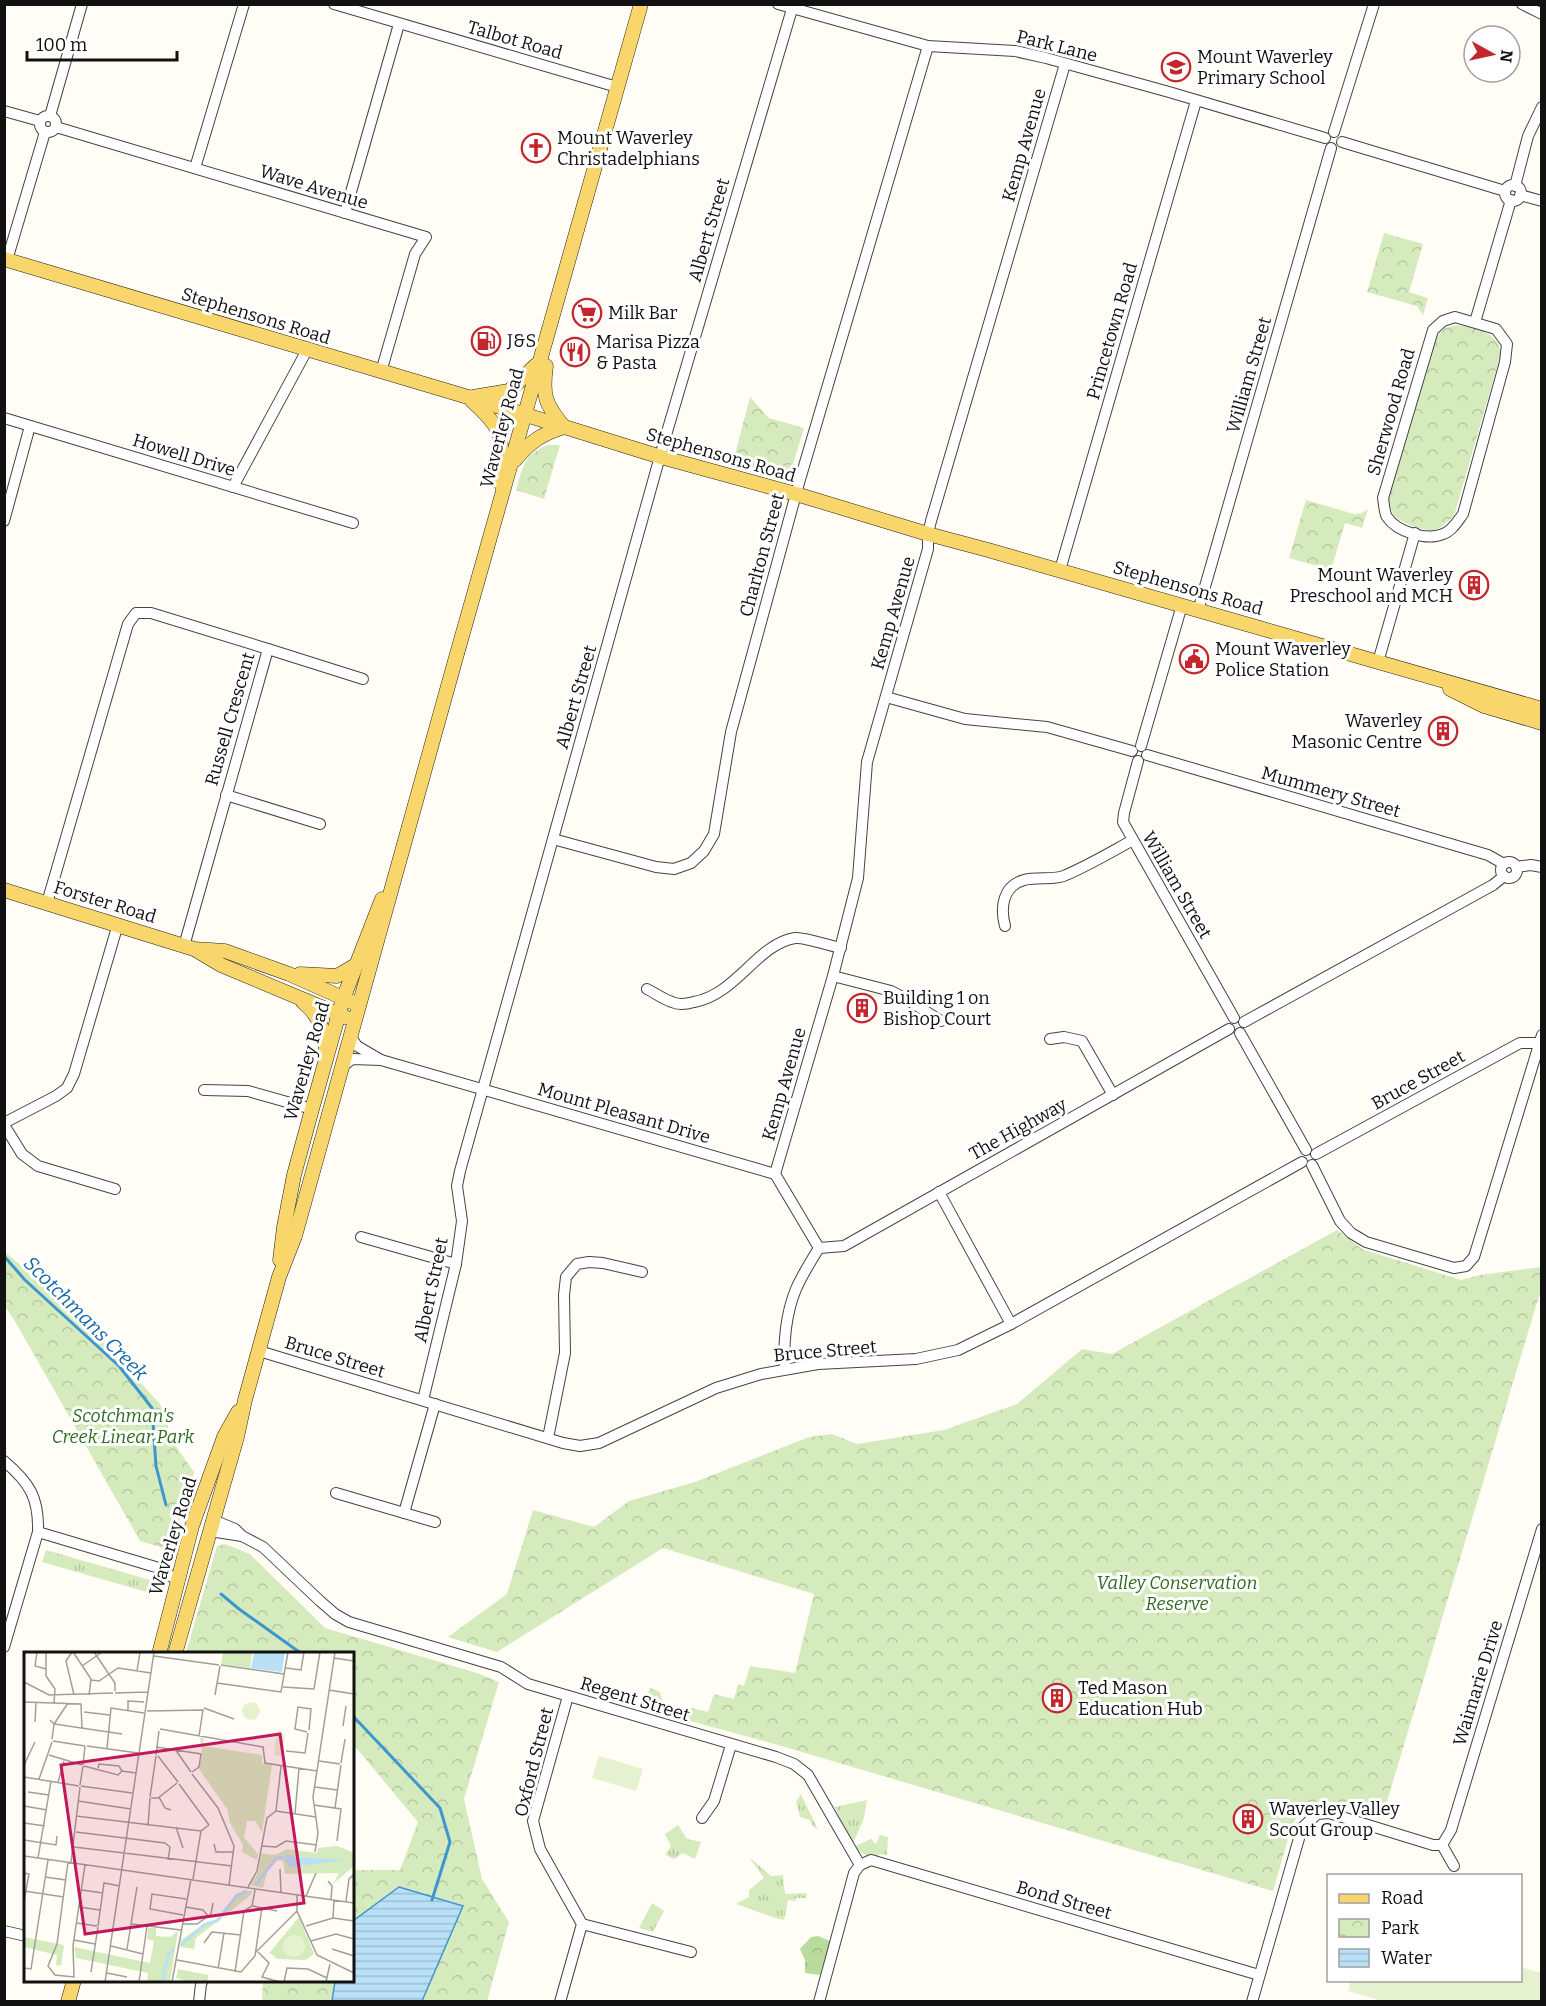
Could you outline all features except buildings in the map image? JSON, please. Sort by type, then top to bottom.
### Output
[{"type":"main road","name":"Waverley Road","points":[[175,1652],[237,1437],[279,1277],[295,1236],[398,862],[512,464],[570,249],[641,4]]},
{"type":"main road","name":"Stephensons Road","points":[[6,260],[468,397],[661,457],[1378,662],[1430,678],[1542,723]]},
{"type":"main road","points":[[512,464],[526,446],[545,433],[564,427],[553,413],[542,385],[546,368],[547,338]]},
{"type":"main road","points":[[468,397],[509,391],[538,363]]},
{"type":"main road","points":[[468,397],[497,426],[502,440],[502,497]]},
{"type":"main road","name":"Stephensons Road","points":[[1486,700],[1542,709]]},
{"type":"main road","name":"Waverley Road","points":[[279,1277],[284,1227],[294,1175],[343,999],[398,862]]},
{"type":"main road","name":"Forster Road","points":[[4,890],[189,947],[221,965],[355,1021]]},
{"type":"main road","name":"Forster Road","points":[[189,947],[225,951],[289,974],[343,999],[360,1004]]},
{"type":"main road","points":[[289,974],[337,975],[356,965]]},
{"type":"main road","points":[[297,996],[312,1009],[319,1020],[326,1043],[326,1060]]},
{"type":"main road","points":[[312,1109],[329,1114]]},
{"type":"main road","name":"Waverley Road","points":[[159,1652],[194,1522],[224,1437],[245,1400]]},
{"type":"main road","points":[[194,1522],[211,1525]]},
{"type":"main road","points":[[68,2001],[73,1982]]},
{"type":"street","points":[[45,132],[41,129],[82,4]]},
{"type":"street","points":[[195,168],[244,4]]},
{"type":"street","name":"Talbot Road","points":[[334,4],[617,87]]},
{"type":"street","name":"Park Lane","points":[[778,4],[928,46],[1015,51],[1330,139]]},
{"type":"street","name":"William Street","points":[[1198,611],[1330,139],[1374,4]]},
{"type":"street","points":[[1522,4],[1542,14]]},
{"type":"street","name":"Albert Street","points":[[423,1400],[456,1264],[462,1221],[457,1186],[661,457],[792,9]]},
{"type":"street","points":[[345,213],[399,24]]},
{"type":"street","name":"Charlton Street","points":[[553,840],[656,867],[674,869],[691,862],[704,851],[714,834],[730,732],[796,494],[928,46]]},
{"type":"street","name":"Kemp Avenue","points":[[775,1174],[841,948],[858,878],[867,762],[928,549],[928,534],[1065,64]]},
{"type":"street","name":"Princetown Road","points":[[1059,570],[1196,100]]},
{"type":"street","points":[[1475,322],[1528,136],[1542,106]]},
{"type":"street","points":[[4,111],[54,119],[56,127],[52,131],[45,132]]},
{"type":"street","name":"Wave Avenue","points":[[56,127],[426,237],[415,254],[381,372]]},
{"type":"street","points":[[6,260],[45,132]]},
{"type":"street","points":[[1330,139],[1341,136],[1342,142],[1542,201]]},
{"type":"street","name":"Sherwood Road","points":[[1455,316],[1496,329],[1507,344],[1505,362],[1466,503],[1459,520],[1446,534],[1434,537],[1415,533],[1401,528],[1387,516],[1383,498],[1433,330],[1443,321],[1455,316]]},
{"type":"street","points":[[233,487],[307,350]]},
{"type":"street","name":"Howell Drive","points":[[4,418],[353,523]]},
{"type":"street","points":[[4,521],[30,426]]},
{"type":"street","points":[[1378,662],[1415,533]]},
{"type":"street","name":"William Street","points":[[1182,605],[1140,753],[1124,813],[1124,822],[1239,1020]]},
{"type":"street","name":"Russell Crescent","points":[[47,903],[128,624],[136,613],[151,613],[268,649],[226,795],[189,947]]},
{"type":"street","points":[[268,649],[363,679]]},
{"type":"street","name":"Mummery Street","points":[[886,697],[965,719],[1047,727],[1488,855],[1504,864]]},
{"type":"street","points":[[226,795],[320,824]]},
{"type":"street","points":[[1005,926],[1001,913],[1002,901],[1012,888],[1024,880],[1064,877],[1133,840]]},
{"type":"street","points":[[1516,867],[1514,876],[1509,878],[1501,871],[1504,864],[1510,862],[1516,867],[1531,865],[1542,867]]},
{"type":"street","points":[[1504,876],[1493,885],[1239,1020],[1245,1028],[1235,1031],[1309,1158],[1340,1221],[1351,1233],[1366,1242],[1454,1268],[1466,1266],[1474,1257],[1540,1039]]},
{"type":"street","points":[[115,1189],[38,1166],[22,1154],[4,1124],[67,1088],[74,1074],[118,924]]},
{"type":"street","points":[[647,989],[673,1003],[687,1004],[715,996],[730,986],[768,951],[780,944],[797,938],[841,948]]},
{"type":"street","points":[[833,976],[891,991],[941,1022]]},
{"type":"street","name":"The Highway","points":[[819,1248],[844,1246],[1113,1095],[1235,1031]]},
{"type":"street","name":"Mount Pleasant Drive","points":[[351,1037],[357,1046],[381,1060],[775,1174]]},
{"type":"street","points":[[1050,1039],[1064,1037],[1082,1041],[1113,1095]]},
{"type":"street","name":"Bruce Street","points":[[259,1351],[548,1438],[580,1446],[599,1443],[716,1388],[785,1368],[916,1359],[958,1350],[1011,1324],[1520,1043],[1540,1039]]},
{"type":"street","name":"Mount Pleasant Drive","points":[[343,1066],[352,1059],[381,1060]]},
{"type":"street","points":[[204,1090],[248,1091],[312,1109]]},
{"type":"street","points":[[775,1174],[819,1248],[796,1289],[791,1306],[784,1350],[785,1368]]},
{"type":"street","points":[[939,1192],[1011,1324]]},
{"type":"street","points":[[361,1237],[456,1264]]},
{"type":"street","points":[[548,1438],[565,1353],[566,1277],[577,1264],[590,1262],[642,1272]]},
{"type":"street","points":[[404,1513],[435,1404]]},
{"type":"street","points":[[4,1461],[22,1476],[36,1498],[39,1516],[38,1532],[8,1621],[4,1647]]},
{"type":"street","points":[[336,1493],[435,1522]]},
{"type":"street","name":"Regent Street","points":[[211,1525],[235,1528],[242,1536],[263,1546],[320,1601],[349,1622],[501,1667],[528,1684],[794,1764],[808,1775],[860,1864]]},
{"type":"street","name":"Waimarie Drive","points":[[1442,1845],[1451,1830],[1542,1529]]},
{"type":"street","points":[[38,1532],[159,1568],[177,1580]]},
{"type":"street","points":[[159,1568],[181,1565]]},
{"type":"street","name":"Oxford Street","points":[[568,1696],[533,1821],[540,1849],[582,1924]]},
{"type":"street","points":[[702,1818],[714,1801],[730,1745]]},
{"type":"street","points":[[1252,2001],[1302,1828],[1317,1814],[1329,1813],[1433,1845],[1442,1845],[1454,1866]]},
{"type":"street","name":"Bond Street","points":[[860,1864],[871,1860],[1260,1975]]},
{"type":"street","points":[[819,2001],[854,1873],[860,1864]]},
{"type":"street","points":[[561,2001],[582,1924],[691,1952]]},
{"type":"street","points":[[4,1931],[24,1936]]},
{"type":"street","points":[[199,2001],[202,1982]]},
{"type":"green space","points":[[1384,233],[1423,244],[1409,292],[1428,298],[1423,315],[1417,306],[1367,292]]},
{"type":"green space","points":[[1457,325],[1485,332],[1495,340],[1501,353],[1454,516],[1437,529],[1424,529],[1412,526],[1396,517],[1388,500],[1436,337],[1445,328]]},
{"type":"green space","points":[[750,397],[769,418],[804,428],[790,474],[785,477],[733,462]]},
{"type":"green space","points":[[547,445],[560,445],[544,499],[516,490],[529,458]]},
{"type":"green space","points":[[1306,500],[1354,514],[1368,509],[1362,528],[1345,523],[1331,570],[1289,558]]},
{"type":"green space","name":"Valley Conservation Reserve","points":[[1337,1230],[1362,1249],[1461,1280],[1480,1275],[1541,1267],[1541,1296],[1539,1296],[1382,1818],[1325,1801],[1303,1807],[1292,1825],[1273,1891],[687,1720],[691,1708],[708,1712],[714,1694],[734,1699],[738,1684],[744,1686],[750,1666],[795,1673],[814,1594],[663,1548],[497,1652],[448,1637],[507,1594],[533,1510],[594,1527],[629,1501],[695,1482],[809,1437],[832,1434],[857,1444],[944,1430],[1017,1404],[1082,1349],[1112,1354]]},
{"type":"green space","name":"Scotchman's Creek Linear Park","points":[[4,1251],[88,1325],[160,1404],[174,1444],[194,1472],[171,1550],[140,1541],[5,1306]]},
{"type":"green space","points":[[225,1544],[250,1554],[325,1628],[477,1673],[499,1682],[464,1799],[482,1879],[509,1922],[487,2001],[262,2001],[263,1982],[354,1982],[354,1870],[400,1870],[418,1822],[354,1745],[354,1652],[186,1652],[217,1546]]},
{"type":"green space","points":[[46,1550],[164,1584],[161,1596],[42,1562]]},
{"type":"green space","points":[[650,1688],[660,1692],[662,1701],[658,1711],[643,1707]]},
{"type":"green space","points":[[599,1756],[643,1769],[636,1791],[592,1778]]},
{"type":"green space","points":[[801,1794],[818,1830],[812,1826],[810,1820],[800,1817],[796,1802]]},
{"type":"green space","points":[[867,1800],[864,1818],[852,1846],[835,1807]]},
{"type":"green space","points":[[678,1825],[687,1839],[701,1842],[695,1859],[683,1853],[674,1859],[665,1855],[671,1846],[665,1834]]},
{"type":"green space","points":[[880,1835],[888,1837],[887,1855],[867,1856],[853,1847],[871,1839],[876,1844]]},
{"type":"green space","points":[[749,1857],[771,1876],[783,1875],[785,1894],[807,1893],[806,1898],[788,1900],[784,1920],[736,1904],[749,1897],[749,1890],[764,1878]]},
{"type":"green space","points":[[652,1903],[664,1911],[653,1932],[639,1928]]},
{"type":"green space","points":[[818,1936],[830,1941],[820,1975],[805,1973],[805,1960],[800,1949],[811,1937]]},
{"type":"green space","points":[[1522,1967],[1541,1973],[1541,2001],[1383,2001],[1348,1991],[1351,1982],[1522,1982]]},
{"type":"water","points":[[399,1887],[463,1906],[422,2001],[332,2001],[335,1982],[354,1982],[354,1920]]},
{"type":"waterway","name":"Scotchmans Creek","points":[[4,1256],[25,1280],[119,1366],[152,1408],[156,1466],[166,1505]]},
{"type":"waterway","name":"Scotchmans Creek","points":[[221,1594],[299,1652]]},
{"type":"waterway","name":"Scotchmans Creek","points":[[354,1717],[440,1808],[450,1842],[432,1900]]},
{"type":"place","name":"Mount Waverley Primary School","points":[[1176,67]]},
{"type":"place","name":"Mount Waverley Christadelphians","points":[[536,148]]},
{"type":"place","name":"Milk Bar","points":[[587,313]]},
{"type":"place","name":"J&S","points":[[486,341]]},
{"type":"place","name":"Marisa Pizza & Pasta","points":[[575,352]]},
{"type":"place","name":"Mount Waverley Preschool and MCH","points":[[1474,585]]},
{"type":"place","name":"Mount Waverley Police Station","points":[[1194,659]]},
{"type":"place","name":"Waverley Masonic Centre","points":[[1443,731]]},
{"type":"place","name":"Building 1 on Bishop Court","points":[[862,1008]]},
{"type":"place","name":"Ted Mason Education Hub","points":[[1057,1698]]},
{"type":"place","name":"Waverley Valley Scout Group","points":[[1248,1819]]}]
